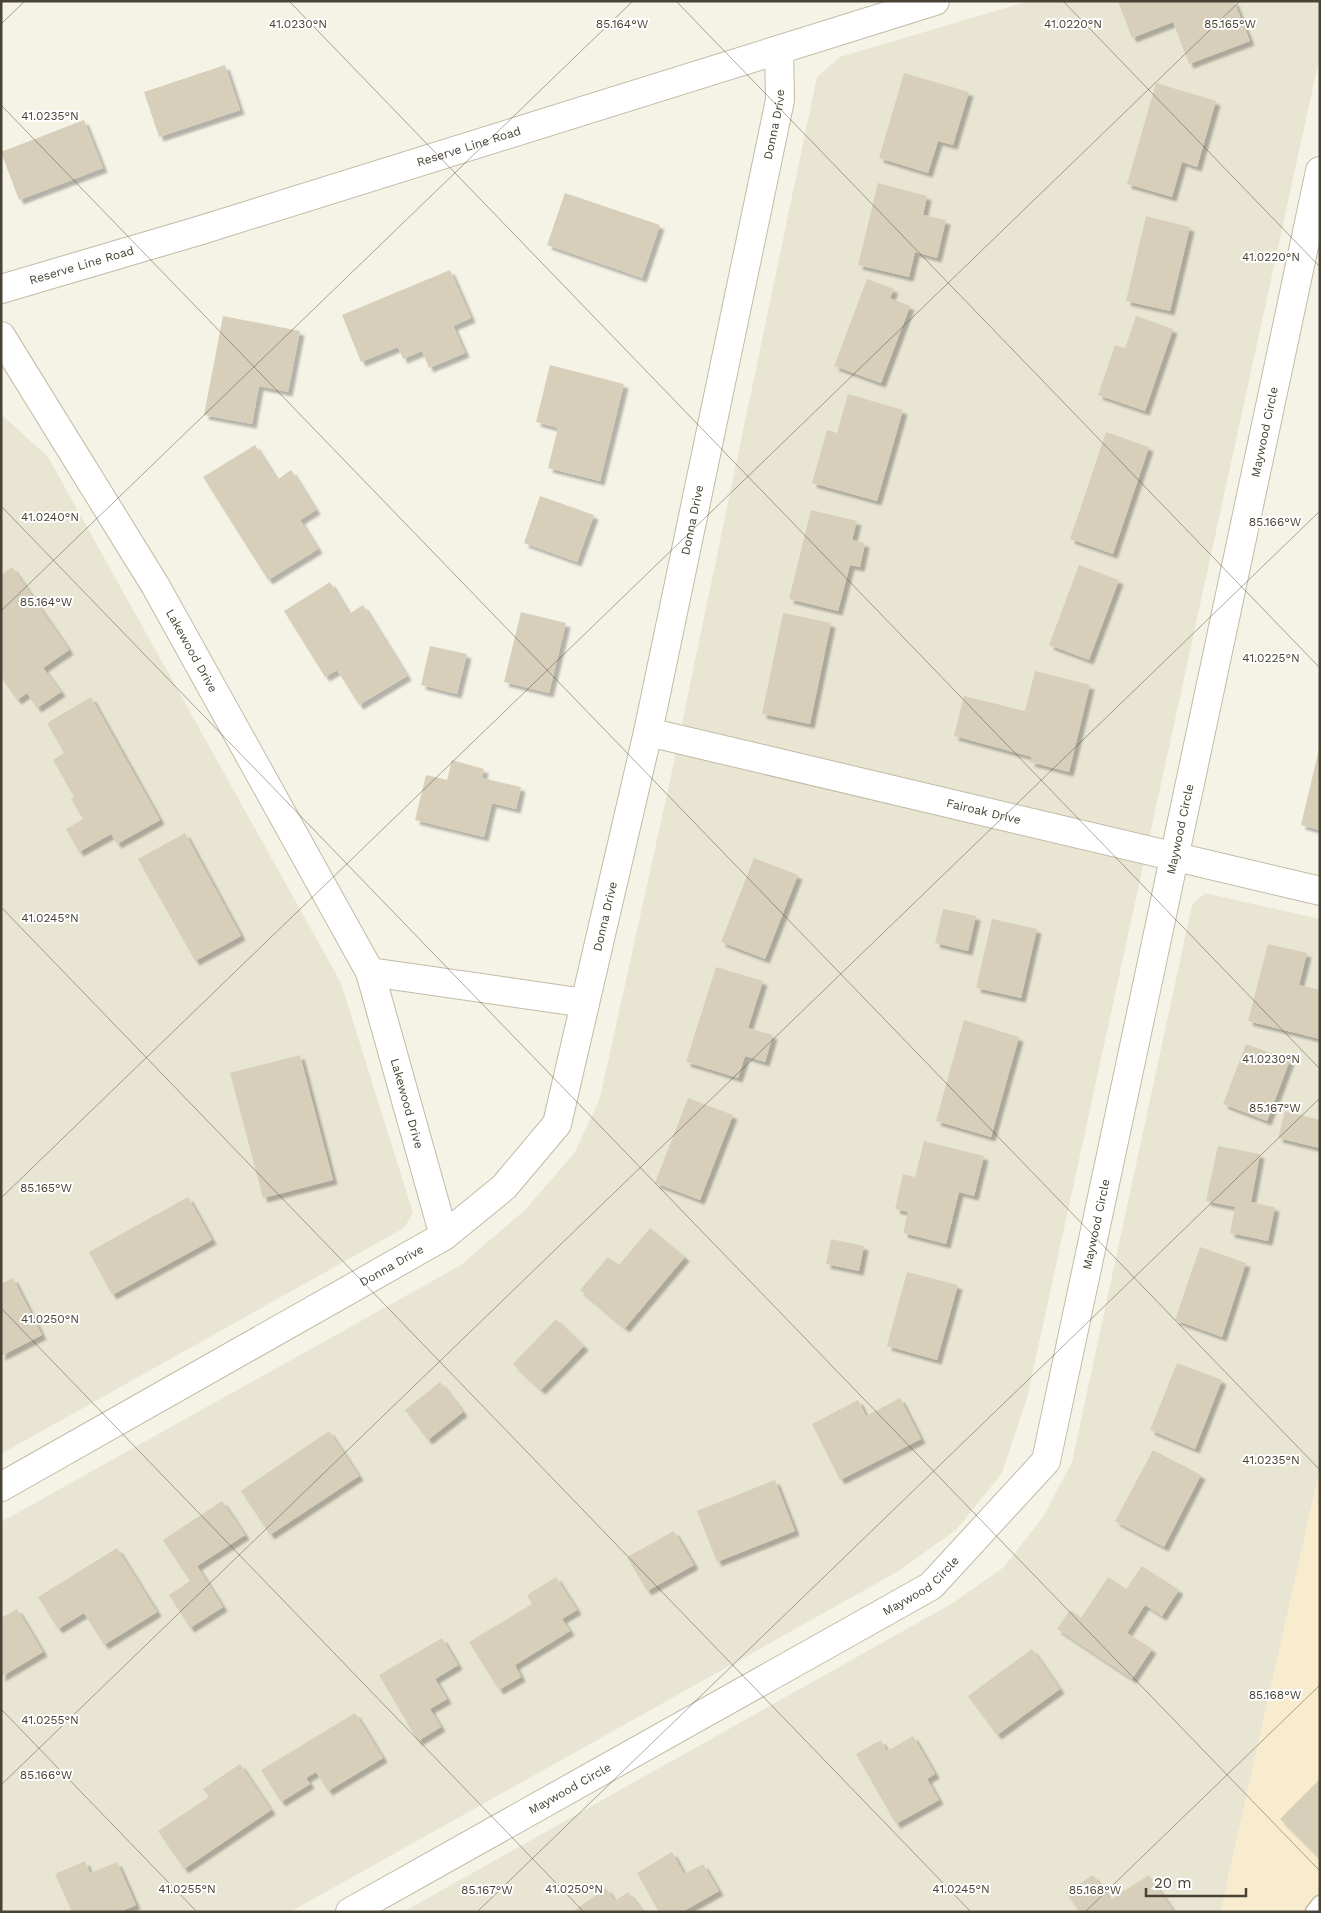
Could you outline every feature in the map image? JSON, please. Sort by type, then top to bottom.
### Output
[{"type":"street","name":"Reserve Line Road","points":[[1,289],[207,228],[935,1]]},
{"type":"street","name":"Donna Drive","points":[[1,1487],[444,1236],[504,1187],[557,1124],[648,732],[780,100],[779,51]]},
{"type":"street","name":"Maywood Circle","points":[[350,1912],[931,1586],[1046,1461],[1320,171]]},
{"type":"street","name":"Lakewood Drive","points":[[1,336],[155,585],[370,972],[444,1236]]},
{"type":"street","name":"Fairoak Drive","points":[[648,732],[1320,891]]},
{"type":"street","points":[[370,972],[585,1003]]},
{"type":"lane","points":[[1314,1912],[1320,1904]]},
{"type":"shaded area","points":[[1029,1],[1320,1],[1320,55],[1027,1398],[1002,1473],[957,1529],[897,1572],[290,1912],[1,1912],[1,1522],[461,1265],[526,1209],[575,1152],[600,1098],[668,790],[817,77],[840,57]]},
{"type":"shaded area","points":[[1,414],[48,457],[341,983],[413,1213],[404,1228],[1,1454]]},
{"type":"shaded area","points":[[1205,893],[1320,919],[1320,1469],[1222,1912],[403,1912],[953,1603],[1004,1567],[1043,1517],[1072,1462],[1192,905]]},
{"type":"shaded area","points":[[1320,1469],[1320,1912],[1222,1912],[1221,1910]]},
{"type":"building","points":[[1118,1],[1234,1],[1250,41],[1189,64],[1173,22],[1132,38]]},
{"type":"building","points":[[225,65],[240,110],[159,137],[144,92]]},
{"type":"building","points":[[904,73],[969,92],[953,145],[938,141],[928,173],[879,158]]},
{"type":"building","points":[[1156,83],[1216,101],[1197,167],[1182,162],[1172,197],[1127,184]]},
{"type":"building","points":[[84,120],[103,168],[19,200],[1,152]]},
{"type":"building","points":[[878,183],[927,196],[923,215],[946,220],[937,258],[915,252],[909,277],[858,265]]},
{"type":"building","points":[[565,193],[660,225],[642,278],[547,245]]},
{"type":"building","points":[[1146,216],[1190,227],[1170,311],[1126,301]]},
{"type":"building","points":[[450,270],[471,318],[453,326],[465,353],[429,368],[422,351],[403,359],[398,347],[361,362],[342,315]]},
{"type":"building","points":[[867,279],[894,289],[890,298],[910,306],[881,383],[834,366]]},
{"type":"building","points":[[223,316],[300,331],[288,392],[259,386],[252,424],[204,415]]},
{"type":"building","points":[[1136,316],[1173,329],[1145,411],[1098,395],[1115,345],[1125,348]]},
{"type":"building","points":[[550,365],[624,384],[600,481],[548,468],[558,428],[536,422]]},
{"type":"building","points":[[848,394],[903,410],[877,501],[812,483],[827,430],[837,433]]},
{"type":"building","points":[[1106,432],[1149,447],[1113,554],[1070,539]]},
{"type":"building","points":[[255,445],[277,480],[291,470],[316,510],[300,520],[318,549],[268,580],[203,477]]},
{"type":"building","points":[[540,496],[594,515],[577,562],[524,543]]},
{"type":"building","points":[[811,510],[857,521],[852,540],[865,543],[860,567],[850,565],[838,611],[789,599]]},
{"type":"building","points":[[1079,565],[1119,580],[1089,660],[1049,645]]},
{"type":"building","points":[[12,567],[69,650],[43,668],[61,692],[37,708],[27,693],[17,700],[1,677],[1,575]]},
{"type":"building","points":[[330,582],[349,614],[363,605],[407,676],[359,705],[337,670],[325,677],[284,611]]},
{"type":"building","points":[[521,612],[566,623],[549,693],[504,682]]},
{"type":"building","points":[[783,613],[831,623],[810,724],[762,714]]},
{"type":"building","points":[[430,646],[467,654],[457,694],[421,685]]},
{"type":"building","points":[[1035,671],[1090,685],[1069,772],[1030,762],[1032,757],[954,736],[964,696],[1025,711]]},
{"type":"building","points":[[91,697],[160,820],[117,844],[111,834],[79,852],[66,829],[83,819],[71,799],[74,797],[53,760],[64,753],[47,723]]},
{"type":"building","points":[[1320,749],[1320,830],[1301,825]]},
{"type":"building","points":[[452,760],[484,769],[482,778],[521,787],[516,809],[492,803],[484,837],[415,820],[426,775],[447,780]]},
{"type":"building","points":[[185,833],[241,936],[195,961],[138,859]]},
{"type":"building","points":[[754,858],[798,875],[765,959],[721,942]]},
{"type":"building","points":[[943,909],[976,916],[968,951],[935,943]]},
{"type":"building","points":[[992,919],[1037,929],[1021,998],[976,988]]},
{"type":"building","points":[[1268,944],[1307,953],[1299,985],[1320,990],[1320,1039],[1248,1021]]},
{"type":"building","points":[[716,967],[763,981],[748,1028],[773,1035],[765,1062],[745,1056],[738,1078],[686,1062]]},
{"type":"building","points":[[964,1020],[1019,1037],[991,1137],[936,1121]]},
{"type":"building","points":[[1246,1044],[1290,1060],[1267,1121],[1223,1104]]},
{"type":"building","points":[[300,1055],[333,1180],[263,1198],[230,1073]]},
{"type":"building","points":[[688,1098],[733,1115],[700,1200],[655,1183]]},
{"type":"building","points":[[1285,1111],[1320,1120],[1319,1148],[1278,1138]]},
{"type":"building","points":[[924,1141],[984,1156],[974,1196],[959,1192],[946,1244],[903,1233],[908,1212],[895,1209],[903,1174],[915,1177]]},
{"type":"building","points":[[1218,1146],[1260,1154],[1251,1202],[1275,1207],[1268,1241],[1230,1233],[1235,1207],[1206,1201]]},
{"type":"building","points":[[188,1197],[212,1240],[112,1295],[89,1252]]},
{"type":"building","points":[[650,1228],[685,1257],[625,1328],[580,1290],[608,1257],[619,1265]]},
{"type":"building","points":[[831,1239],[864,1246],[859,1271],[826,1264]]},
{"type":"building","points":[[1200,1247],[1246,1263],[1222,1337],[1175,1320]]},
{"type":"building","points":[[907,1272],[958,1285],[937,1360],[887,1346]]},
{"type":"building","points":[[13,1278],[42,1335],[1,1356],[1,1284]]},
{"type":"building","points":[[556,1319],[584,1346],[541,1390],[513,1364]]},
{"type":"building","points":[[1177,1363],[1222,1380],[1195,1449],[1150,1430]]},
{"type":"building","points":[[440,1382],[463,1412],[428,1440],[405,1410]]},
{"type":"building","points":[[900,1398],[921,1439],[840,1480],[812,1424],[858,1400],[866,1416]]},
{"type":"building","points":[[329,1431],[359,1476],[270,1535],[241,1491]]},
{"type":"building","points":[[1153,1450],[1201,1475],[1164,1547],[1115,1521]]},
{"type":"building","points":[[775,1480],[795,1531],[717,1562],[697,1511]]},
{"type":"building","points":[[222,1501],[245,1535],[197,1566],[223,1607],[190,1628],[169,1595],[190,1581],[163,1540]]},
{"type":"building","points":[[674,1531],[694,1565],[647,1591],[627,1557]]},
{"type":"building","points":[[117,1548],[157,1612],[104,1645],[84,1613],[58,1629],[38,1597]]},
{"type":"building","points":[[1142,1566],[1179,1590],[1162,1616],[1145,1605],[1127,1633],[1152,1649],[1132,1679],[1057,1629],[1070,1610],[1081,1618],[1108,1577],[1126,1589]]},
{"type":"building","points":[[556,1577],[577,1610],[562,1619],[570,1631],[515,1665],[521,1677],[499,1690],[469,1642],[532,1604],[527,1595]]},
{"type":"building","points":[[17,1609],[43,1652],[1,1677],[1,1618]]},
{"type":"building","points":[[442,1638],[458,1665],[435,1679],[447,1699],[430,1709],[441,1727],[418,1741],[379,1675]]},
{"type":"building","points":[[1032,1649],[1060,1689],[997,1735],[968,1696]]},
{"type":"building","points":[[355,1713],[383,1758],[328,1791],[316,1772],[306,1778],[310,1784],[281,1802],[261,1770]]},
{"type":"building","points":[[913,1736],[935,1774],[927,1779],[939,1800],[896,1824],[856,1754],[881,1740],[887,1751]]},
{"type":"building","points":[[240,1764],[271,1810],[184,1869],[158,1831],[209,1797],[203,1789]]},
{"type":"building","points":[[1320,1779],[1320,1856],[1318,1857],[1280,1819]]},
{"type":"building","points":[[672,1852],[684,1874],[703,1864],[719,1891],[682,1912],[659,1912],[637,1873]]},
{"type":"building","points":[[85,1861],[90,1873],[117,1862],[136,1905],[120,1912],[72,1912],[55,1874]]},
{"type":"building","points":[[1093,1875],[1110,1900],[1149,1875],[1174,1912],[1079,1912],[1066,1892]]},
{"type":"building","points":[[606,1888],[615,1901],[628,1892],[643,1912],[572,1912]]}]
